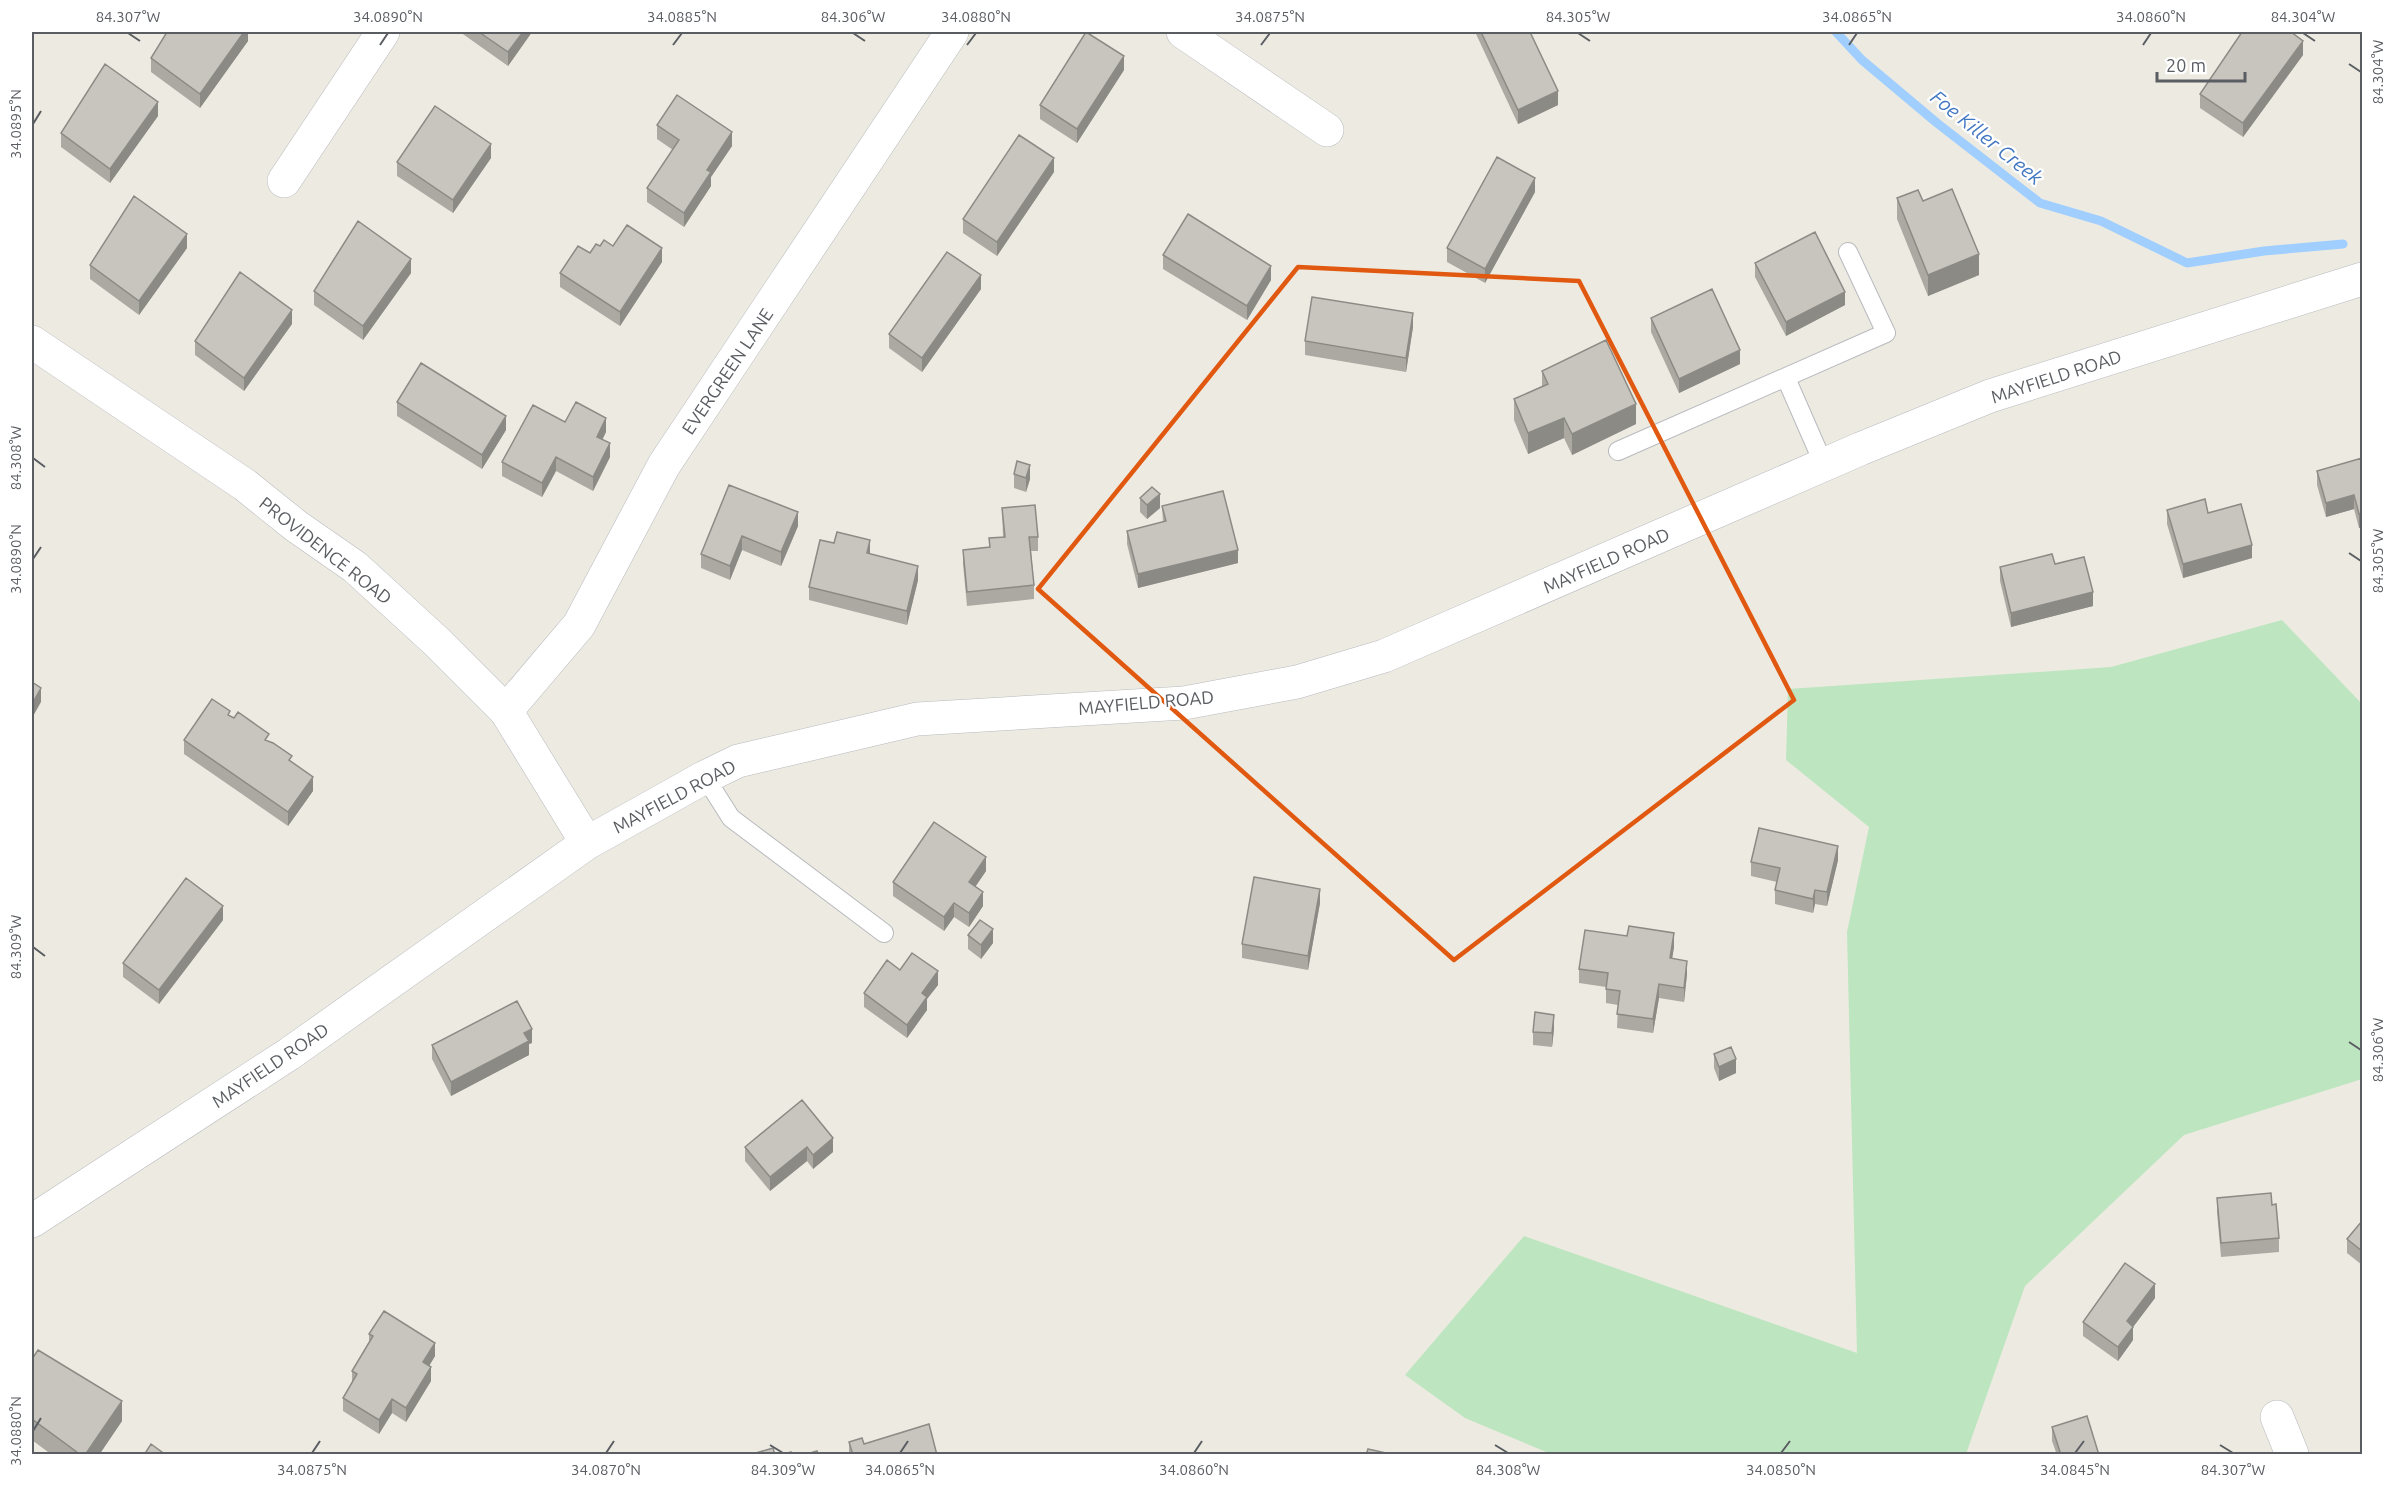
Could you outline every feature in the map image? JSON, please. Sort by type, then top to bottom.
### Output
[{"type":"street","points":[[284,181],[383,32]]},
{"type":"street","name":"EVERGREEN LANE","points":[[506,711],[579,626],[664,465],[952,32]]},
{"type":"street","points":[[1183,32],[1327,130]]},
{"type":"street","name":"MAYFIELD ROAD","points":[[32,1221],[289,1054],[587,843],[738,761],[917,719],[1184,703],[1297,682],[1384,656],[1824,465],[1990,396],[2362,279]]},
{"type":"street","name":"PROVIDENCE ROAD","points":[[32,342],[245,485],[296,526],[355,567],[437,642],[506,711],[587,843]]},
{"type":"street","points":[[2277,1418],[2292,1455]]},
{"type":"lane","points":[[1618,451],[1886,333],[1848,252]]},
{"type":"lane","points":[[1785,378],[1824,465]]},
{"type":"lane","points":[[705,777],[732,818],[884,933]]},
{"type":"highlighted area","points":[[1298,267],[1579,281],[1794,700],[1454,960],[1038,589]]},
{"type":"green space","points":[[2282,620],[2362,704],[2362,1079],[2184,1135],[2025,1286],[1966,1454],[1551,1454],[1465,1418],[1405,1375],[1524,1236],[1857,1353],[1847,932],[1869,827],[1786,760],[1788,689],[2111,667]]},
{"type":"building","points":[[167,32],[244,32],[200,94],[151,58]]},
{"type":"building","points":[[479,32],[523,32],[508,52]]},
{"type":"building","points":[[1086,32],[1124,56],[1077,129],[1040,105]]},
{"type":"building","points":[[1481,32],[1530,32],[1558,91],[1518,110]]},
{"type":"building","points":[[2242,32],[2291,32],[2303,41],[2243,123],[2200,94]]},
{"type":"building","points":[[105,64],[158,102],[110,169],[61,133]]},
{"type":"building","points":[[677,95],[732,132],[707,170],[711,172],[684,213],[647,188],[679,140],[657,125]]},
{"type":"building","points":[[435,106],[491,144],[453,200],[397,162]]},
{"type":"building","points":[[1019,135],[1054,158],[997,242],[963,219]]},
{"type":"building","points":[[1497,157],[1535,178],[1485,269],[1447,248]]},
{"type":"building","points":[[1952,189],[1979,254],[1928,275],[1897,198],[1918,190],[1923,201]]},
{"type":"building","points":[[134,196],[187,234],[139,301],[90,265]]},
{"type":"building","points":[[1188,214],[1271,266],[1247,306],[1163,255]]},
{"type":"building","points":[[358,221],[411,259],[363,326],[314,291]]},
{"type":"building","points":[[627,225],[662,248],[620,312],[560,273],[578,246],[590,253],[596,244],[600,246],[604,240],[613,246]]},
{"type":"building","points":[[1815,232],[1845,292],[1786,322],[1755,263]]},
{"type":"building","points":[[947,252],[981,275],[922,358],[889,334]]},
{"type":"building","points":[[240,272],[292,310],[244,378],[195,341]]},
{"type":"building","points":[[1712,289],[1740,350],[1679,379],[1651,318]]},
{"type":"building","points":[[1312,297],[1413,313],[1406,358],[1305,341]]},
{"type":"building","points":[[1606,340],[1636,404],[1572,434],[1564,418],[1528,433],[1514,399],[1548,384],[1542,371]]},
{"type":"building","points":[[421,363],[506,416],[482,455],[397,402]]},
{"type":"building","points":[[576,402],[606,418],[597,437],[610,443],[593,477],[556,457],[542,483],[502,462],[533,405],[565,422]]},
{"type":"building","points":[[2362,458],[2362,513],[2359,514],[2354,495],[2326,503],[2317,471]]},
{"type":"building","points":[[1017,461],[1030,465],[1026,478],[1014,474]]},
{"type":"building","points":[[729,485],[798,512],[781,552],[742,536],[730,566],[701,554]]},
{"type":"building","points":[[1152,487],[1160,494],[1147,505],[1140,498]]},
{"type":"building","points":[[1223,491],[1238,550],[1138,574],[1127,531],[1166,521],[1162,506]]},
{"type":"building","points":[[2205,499],[2208,513],[2241,504],[2252,545],[2183,564],[2167,510]]},
{"type":"building","points":[[1035,505],[1038,537],[1029,537],[1034,585],[967,592],[963,550],[990,547],[989,538],[1005,537],[1002,508]]},
{"type":"building","points":[[837,532],[870,540],[867,553],[918,566],[907,611],[809,587],[820,540],[834,543]]},
{"type":"building","points":[[2052,554],[2055,564],[2084,557],[2093,592],[2011,613],[2000,567]]},
{"type":"building","points":[[32,682],[41,688],[32,704]]},
{"type":"building","points":[[212,699],[230,711],[228,715],[234,718],[238,712],[269,734],[265,740],[292,756],[289,760],[313,777],[288,812],[184,740]]},
{"type":"building","points":[[934,822],[986,857],[969,882],[983,892],[969,913],[954,903],[944,917],[893,882]]},
{"type":"building","points":[[1759,828],[1838,846],[1827,892],[1815,890],[1813,899],[1775,890],[1780,868],[1751,862]]},
{"type":"building","points":[[1254,877],[1320,889],[1308,956],[1242,944]]},
{"type":"building","points":[[186,878],[223,906],[159,990],[123,963]]},
{"type":"building","points":[[980,920],[993,929],[981,945],[968,935]]},
{"type":"building","points":[[1629,926],[1674,933],[1670,958],[1687,961],[1684,988],[1659,984],[1653,1019],[1617,1014],[1620,991],[1606,989],[1608,973],[1579,969],[1585,930],[1627,936]]},
{"type":"building","points":[[912,953],[938,971],[922,993],[927,997],[907,1025],[864,993],[887,960],[900,970]]},
{"type":"building","points":[[517,1001],[532,1029],[524,1033],[529,1041],[451,1082],[432,1045]]},
{"type":"building","points":[[1535,1012],[1554,1015],[1552,1033],[1533,1032]]},
{"type":"building","points":[[1731,1047],[1736,1059],[1719,1067],[1714,1054]]},
{"type":"building","points":[[802,1100],[833,1138],[813,1155],[807,1147],[770,1177],[745,1147]]},
{"type":"building","points":[[2271,1193],[2272,1205],[2276,1204],[2279,1238],[2221,1243],[2217,1198]]},
{"type":"building","points":[[2362,1221],[2362,1251],[2347,1239]]},
{"type":"building","points":[[2125,1263],[2155,1284],[2127,1321],[2133,1327],[2118,1347],[2083,1322]]},
{"type":"building","points":[[384,1311],[435,1343],[423,1362],[431,1367],[406,1408],[392,1399],[379,1420],[343,1398],[357,1374],[352,1371],[373,1336],[369,1334]]},
{"type":"building","points":[[38,1350],[122,1401],[85,1455],[81,1455],[32,1419],[32,1359]]},
{"type":"building","points":[[2087,1416],[2099,1455],[2061,1455],[2052,1427]]},
{"type":"building","points":[[929,1424],[937,1455],[853,1455],[849,1442],[862,1438],[864,1444]]},
{"type":"building","points":[[151,1444],[166,1455],[144,1455]]},
{"type":"building","points":[[773,1448],[775,1455],[749,1455]]},
{"type":"building","points":[[1368,1449],[1391,1454],[1391,1455],[1366,1455]]},
{"type":"building","points":[[817,1451],[818,1455],[803,1455]]},
{"type":"waterway","name":"Foe Killer Creek","points":[[1836,32],[1862,60],[1937,123],[2040,203],[2101,221],[2187,263],[2264,251],[2343,244]]}]
